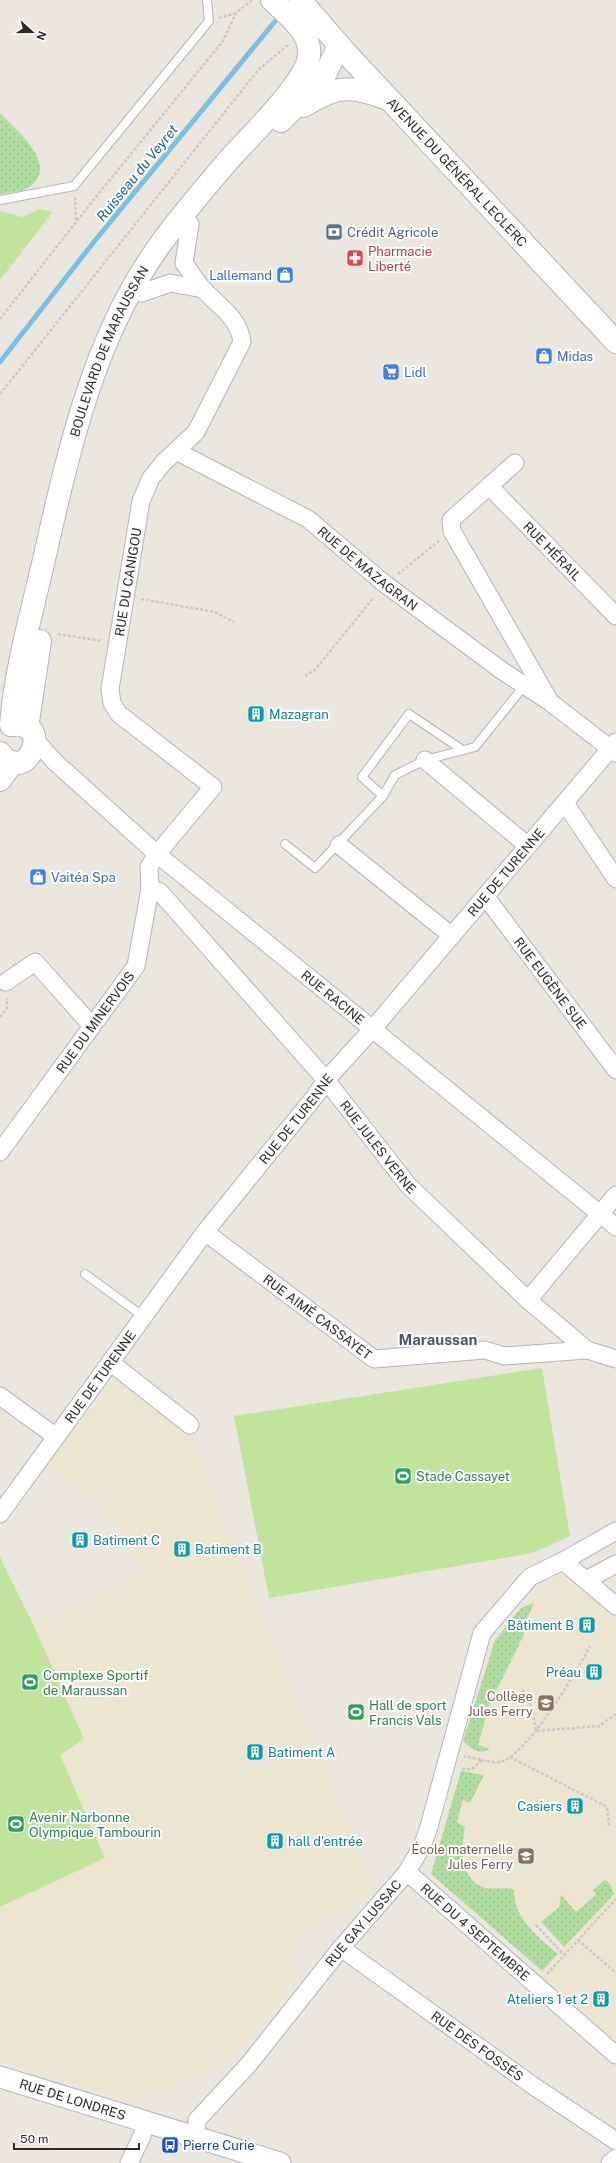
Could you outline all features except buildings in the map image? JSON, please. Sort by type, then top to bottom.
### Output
[{"type":"main road","name":"AVENUE DU GÉNÉRAL LECLERC","points":[[272,0],[302,22],[339,45],[616,342]]},
{"type":"main road","name":"BOULEVARD DE MARAUSSAN","points":[[18,732],[13,703],[28,629],[68,455],[110,332],[156,249],[226,163],[279,105],[306,69],[310,55],[308,40],[302,22]]},
{"type":"main road","name":"BOULEVARD DE MARAUSSAN","points":[[18,732],[78,458],[119,336],[142,293],[165,255],[242,160],[323,79],[339,45]]},
{"type":"main road","name":"BOULEVARD DE MARAUSSAN","points":[[283,120],[319,97],[342,88],[363,89],[390,100]]},
{"type":"main road","points":[[0,780],[7,757],[33,752],[18,732]]},
{"type":"street","name":"RUE DU CANIGOU","points":[[157,854],[213,786],[119,714],[112,703],[110,689],[116,644],[141,501],[151,478],[176,450],[196,432],[242,342],[241,332],[231,316],[203,289],[184,263],[190,224]]},
{"type":"street","points":[[142,293],[170,283],[203,289]]},
{"type":"street","name":"RUE DE MAZAGRAN","points":[[176,450],[308,519],[385,584],[524,686],[550,702],[614,748]]},
{"type":"street","points":[[452,525],[489,486],[515,463]]},
{"type":"street","name":"RUE HÉRAIL","points":[[489,486],[616,616]]},
{"type":"street","name":"RUE DE MAZAGRAN","points":[[452,525],[550,702]]},
{"type":"street","name":"RUE RACINE","points":[[18,732],[55,762],[157,854],[616,1227]]},
{"type":"street","name":"RUE DE TURENNE","points":[[0,1514],[55,1436],[144,1317],[205,1232],[316,1096],[326,1080],[373,1029],[528,846],[614,748]]},
{"type":"street","points":[[7,757],[55,762]]},
{"type":"street","points":[[425,760],[528,846]]},
{"type":"street","points":[[565,803],[616,879]]},
{"type":"street","points":[[339,845],[452,936]]},
{"type":"street","name":"RUE DU MINERVOIS","points":[[0,1152],[136,966],[150,889],[149,867],[157,854]]},
{"type":"street","name":"RUE JULES VERNE","points":[[150,889],[160,892],[326,1080],[408,1185],[528,1300],[587,1350],[616,1359]]},
{"type":"street","name":"RUE EUGÈNE SUE","points":[[486,896],[616,1070]]},
{"type":"street","points":[[6,982],[35,962],[92,1026]]},
{"type":"street","points":[[528,1300],[616,1195]]},
{"type":"street","name":"RUE AIMÉ CASSAYET","points":[[205,1232],[374,1359],[485,1350],[504,1356],[587,1350]]},
{"type":"street","points":[[110,1362],[190,1425]]},
{"type":"street","points":[[0,1396],[55,1436]]},
{"type":"street","name":"RUE GAY LUSSAC","points":[[196,2136],[196,2120],[249,2064],[341,1948],[407,1872],[422,1846],[428,1830],[482,1633],[530,1577],[563,1561],[616,1531]]},
{"type":"street","points":[[563,1561],[616,1606]]},
{"type":"street","points":[[586,1580],[616,1564]]},
{"type":"street","name":"RUE DU 4 SEPTEMBRE","points":[[407,1872],[616,2055]]},
{"type":"street","name":"RUE DES FOSSÉS","points":[[341,1948],[532,2086],[616,2142]]},
{"type":"street","name":"RUE DE LONDRES","points":[[0,2077],[146,2120],[280,2163]]},
{"type":"street","points":[[129,2163],[142,2136],[146,2120]]},
{"type":"street","points":[[610,2163],[616,2158]]},
{"type":"lane","points":[[0,200],[74,186],[209,21],[207,0]]},
{"type":"lane","points":[[285,844],[315,868],[339,845],[383,796],[395,775],[425,760],[461,749],[475,747],[524,686]]},
{"type":"lane","points":[[383,796],[362,777],[409,714],[461,749]]},
{"type":"lane","points":[[85,1274],[144,1317]]},
{"type":"path","points":[[209,21],[236,13],[252,0]]},
{"type":"path","points":[[0,320],[76,222],[223,41],[236,13]]},
{"type":"path","points":[[0,394],[259,69],[302,22]]},
{"type":"path","points":[[74,186],[76,222]]},
{"type":"path","points":[[305,676],[315,670],[385,584],[452,525]]},
{"type":"path","points":[[124,596],[215,612],[234,622]]},
{"type":"path","points":[[41,631],[116,644]]},
{"type":"path","points":[[0,1017],[7,1008],[6,982]]},
{"type":"path","points":[[449,1752],[482,1760],[500,1762],[510,1756],[536,1731],[574,1676],[590,1646]]},
{"type":"path","points":[[522,1690],[532,1707],[536,1731]]},
{"type":"path","points":[[536,1731],[599,1726],[616,1714]]},
{"type":"path","points":[[510,1756],[607,1807],[609,1825]]},
{"type":"path","points":[[460,1769],[472,1769],[482,1760]]},
{"type":"path","points":[[544,1976],[616,1899]]},
{"type":"path","points":[[536,1925],[564,1955]]},
{"type":"path","points":[[578,1940],[616,1973]]},
{"type":"shaded area","points":[[114,1379],[191,1434],[192,1441],[263,1621],[373,1888],[363,1897],[302,1929],[292,1940],[287,1953],[298,1973],[239,2053],[165,2092],[146,2091],[129,2101],[0,2060],[0,1907],[105,1858],[60,1755],[84,1738],[34,1626],[144,1573],[101,1501],[46,1467]]},
{"type":"shaded area","points":[[562,1573],[616,1619],[616,2042],[539,1975],[581,1929],[559,1907],[541,1922],[529,1929],[431,1874],[461,1771],[458,1766],[495,1640],[521,1608]]},
{"type":"green space","points":[[0,113],[24,137],[37,157],[40,166],[39,176],[32,185],[21,190],[0,194]]},
{"type":"green space","points":[[40,209],[53,212],[0,280],[0,211],[22,217]]},
{"type":"green space","name":"Stade Cassayet","points":[[542,1368],[570,1536],[533,1553],[269,1598],[234,1416]]},
{"type":"green space","name":"Complexe Sportif de Maraussan","points":[[0,1557],[34,1626],[84,1739],[60,1755],[105,1858],[0,1907]]},
{"type":"green space","points":[[534,1603],[524,1625],[524,1634],[489,1706],[478,1745],[490,1749],[482,1752],[476,1751],[463,1741],[495,1640],[521,1608]]},
{"type":"green space","points":[[461,1771],[484,1775],[470,1803],[463,1800],[457,1822],[465,1827],[463,1854],[467,1872],[477,1885],[493,1889],[508,1888],[514,1890],[518,1910],[523,1919],[535,1934],[558,1954],[542,1971],[431,1874]]},
{"type":"green space","points":[[605,1880],[610,1884],[614,1894],[564,1947],[541,1922],[559,1907],[561,1895],[576,1912],[596,1895],[593,1890]]},
{"type":"waterway","name":"Ruisseau du Veyret","points":[[0,362],[93,243],[281,14]]},
{"type":"place","name":"Crédit Agricole","points":[[334,232]]},
{"type":"place","name":"Pharmacie Liberté","points":[[355,258]]},
{"type":"place","name":"Lallemand","points":[[285,275]]},
{"type":"place","name":"Midas","points":[[544,356]]},
{"type":"place","name":"Lidl","points":[[391,372]]},
{"type":"place","name":"Mazagran","points":[[256,714]]},
{"type":"place","name":"Vaitéa Spa","points":[[38,877]]},
{"type":"place","name":"Stade Cassayet","points":[[403,1476]]},
{"type":"place","name":"Batiment C","points":[[80,1540]]},
{"type":"place","name":"Batiment B","points":[[182,1549]]},
{"type":"place","name":"Bâtiment B","points":[[587,1625]]},
{"type":"place","name":"Préau","points":[[594,1672]]},
{"type":"place","name":"Complexe Sportif de Maraussan","points":[[30,1682]]},
{"type":"place","name":"Collège Jules Ferry","points":[[546,1703]]},
{"type":"place","name":"Hall de sport Francis Vals","points":[[356,1712]]},
{"type":"place","name":"Batiment A","points":[[255,1752]]},
{"type":"place","name":"Casiers","points":[[575,1806]]},
{"type":"place","name":"Avenir Narbonne Olympique Tambourin","points":[[16,1824]]},
{"type":"place","name":"hall d'entrée","points":[[275,1841]]},
{"type":"place","name":"École maternelle Jules Ferry","points":[[526,1856]]},
{"type":"place","name":"Ateliers 1 et 2","points":[[601,1999]]},
{"type":"place","name":"Pierre Curie","points":[[170,2145]]},
{"type":"district","name":"Maraussan","points":[[438,1340]]}]
